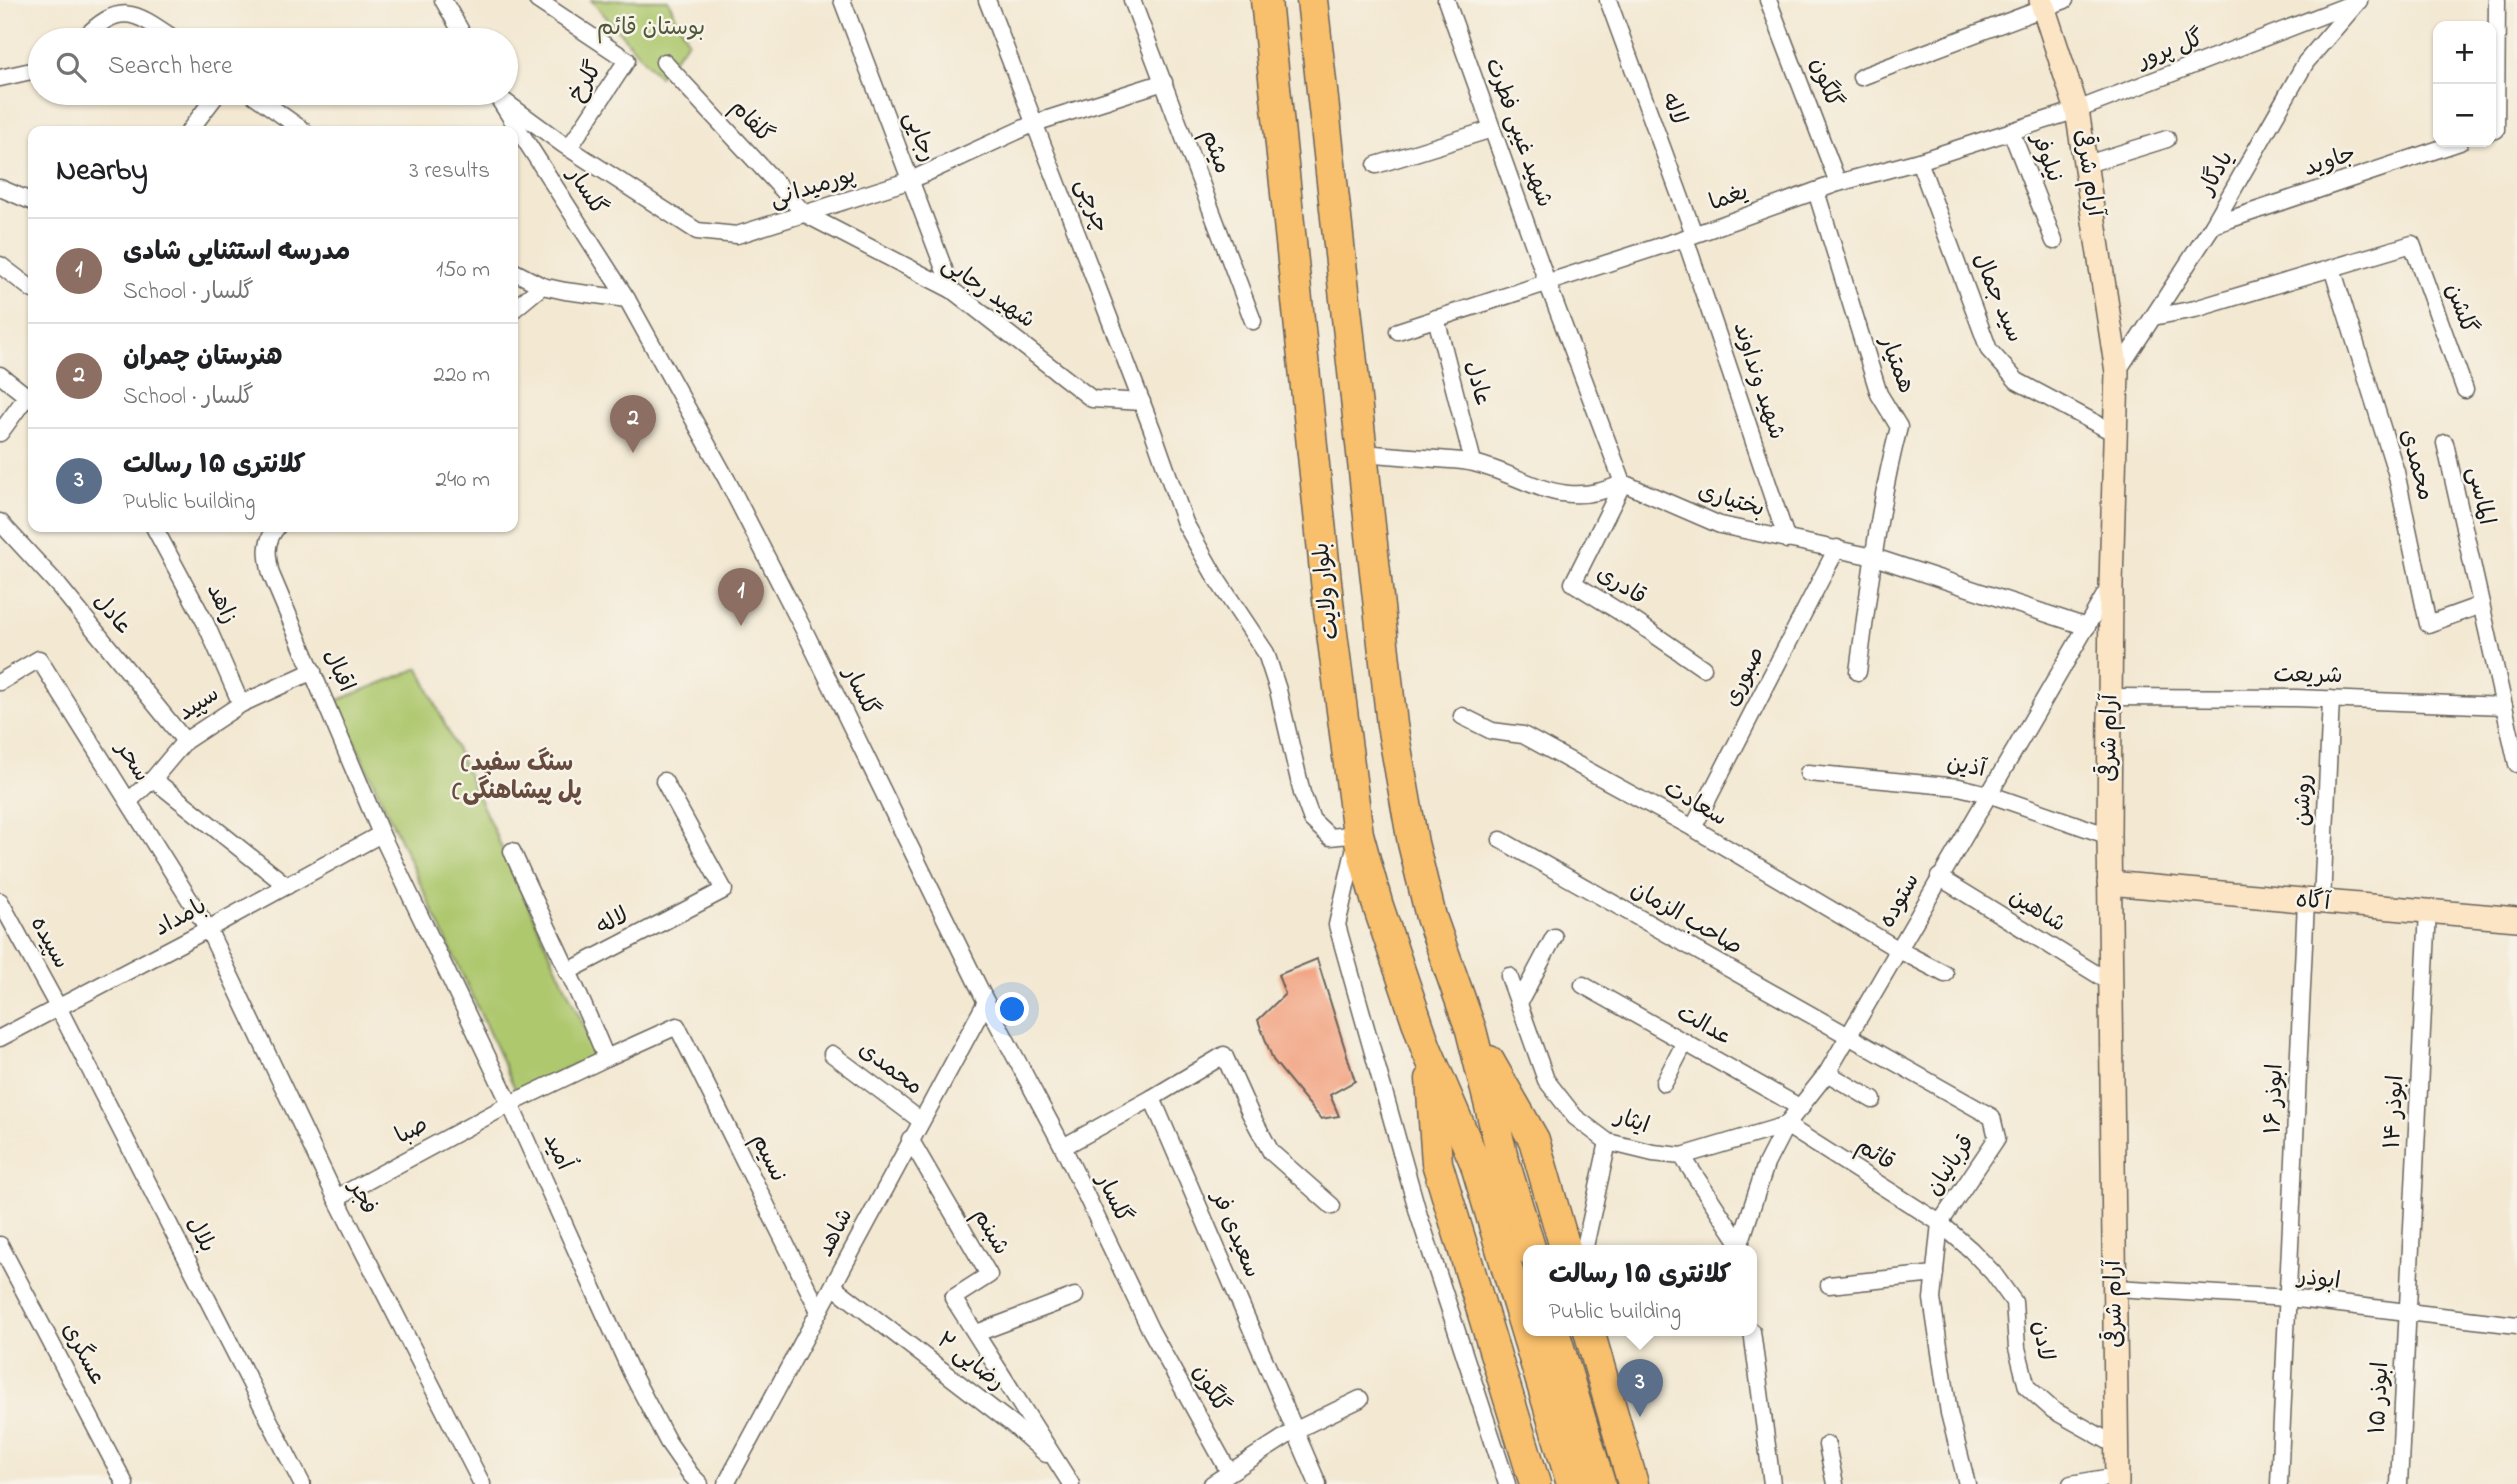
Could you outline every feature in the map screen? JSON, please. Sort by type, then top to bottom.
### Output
[{"type":"highway","name":"بلوار ولایت","points":[[1266,0],[1329,610],[1358,834],[1377,903],[1426,1048],[1489,1158]]},
{"type":"highway","points":[[1312,0],[1392,725],[1413,843],[1431,917],[1471,1030],[1534,1140],[1564,1245]]},
{"type":"highway","points":[[1471,1030],[1489,1158],[1523,1292]]},
{"type":"highway","points":[[1426,1048],[1432,1083],[1437,1163],[1535,1484]]},
{"type":"highway","points":[[1489,1158],[1528,1245]]},
{"type":"highway","points":[[1534,1336],[1572,1484]]},
{"type":"highway","points":[[1556,1336],[1600,1484]]},
{"type":"highway","points":[[1590,1336],[1633,1484]]},
{"type":"street","points":[[443,0],[459,28]]},
{"type":"street","name":"گلرخ","points":[[537,0],[627,60],[569,148]]},
{"type":"street","name":"رجایی","points":[[842,0],[952,290]]},
{"type":"street","name":"چرچی","points":[[986,0],[1142,402],[1185,523],[1216,578],[1265,653],[1279,690],[1302,793],[1312,820],[1330,837],[1358,834]]},
{"type":"street","name":"میثم","points":[[1132,0],[1253,321]]},
{"type":"street","name":"شهید غیبی فطرت","points":[[1446,0],[1547,282],[1623,483]]},
{"type":"street","name":"لاله","points":[[1608,0],[1690,236]]},
{"type":"street","name":"گلگون","points":[[1768,0],[1838,183]]},
{"type":"street","points":[[2496,130],[2497,0]]},
{"type":"street","name":"گل پرور","points":[[2077,110],[2360,1]]},
{"type":"street","name":"یادگار","points":[[2117,372],[2213,225],[2306,62],[2360,1]]},
{"type":"street","points":[[1861,77],[2050,3]]},
{"type":"street","name":"آرام شرقی","points":[[2050,3],[2077,110],[2087,164],[2117,372],[2111,584],[2109,835],[2117,1480]]},
{"type":"street","points":[[95,28],[120,13],[142,18],[157,28]]},
{"type":"street","name":"گلفام","points":[[664,62],[805,214]]},
{"type":"street","points":[[0,78],[28,72]]},
{"type":"street","name":"پورمیدانی","points":[[511,105],[569,148],[697,231],[737,235],[911,180],[1035,123],[1164,82]]},
{"type":"street","points":[[193,126],[209,105]]},
{"type":"street","points":[[268,105],[297,126]]},
{"type":"street","name":"گلسار","points":[[503,105],[516,126]]},
{"type":"street","name":"یغما","points":[[1398,331],[1690,236],[1838,183],[1919,161],[2077,110]]},
{"type":"street","name":"گلسار","points":[[518,128],[627,299],[727,480],[807,636],[986,1002],[1063,1147],[1150,1329]]},
{"type":"street","points":[[1376,165],[1492,129]]},
{"type":"street","name":"نیلوفر","points":[[2011,131],[2054,241]]},
{"type":"street","points":[[2087,164],[2167,139]]},
{"type":"street","name":"جاوید","points":[[2213,225],[2445,147]]},
{"type":"street","name":"سید جمال","points":[[1919,161],[1989,350],[2017,381],[2116,434]]},
{"type":"street","points":[[0,188],[28,200]]},
{"type":"street","name":"همتیار","points":[[1816,191],[1879,394],[1899,427],[1889,466],[1874,557]]},
{"type":"street","name":"شهید رجایی","points":[[805,214],[952,290],[1092,399],[1142,402]]},
{"type":"street","name":"شهید ونداوند","points":[[1690,236],[1787,540]]},
{"type":"street","name":"گلشن","points":[[2332,268],[2412,244],[2465,390]]},
{"type":"street","points":[[0,265],[28,286]]},
{"type":"street","points":[[2153,317],[2195,309],[2332,268]]},
{"type":"street","name":"محمدی","points":[[2332,268],[2396,472],[2428,624],[2481,606]]},
{"type":"street","points":[[518,274],[542,286],[627,299]]},
{"type":"street","points":[[518,306],[542,286]]},
{"type":"street","name":"عادل","points":[[1436,318],[1473,462]]},
{"type":"street","points":[[0,375],[28,396]]},
{"type":"street","points":[[0,433],[28,400]]},
{"type":"street","name":"الماسی","points":[[2445,443],[2517,764]]},
{"type":"street","points":[[1362,453],[1473,462],[1555,493],[1582,494],[1608,490],[1623,483]]},
{"type":"street","name":"بختیاری","points":[[1623,483],[1720,525],[1874,557],[2087,627]]},
{"type":"street","name":"قادری","points":[[1623,483],[1573,583],[1703,668]]},
{"type":"street","name":"عادل","points":[[0,522],[58,586],[185,741]]},
{"type":"street","name":"زاهد","points":[[157,532],[206,624],[241,704]]},
{"type":"street","name":"اقبال","points":[[273,532],[268,541],[267,551],[271,574],[381,834]]},
{"type":"street","name":"صبوری","points":[[1693,828],[1837,548]]},
{"type":"street","points":[[1858,672],[1874,557]]},
{"type":"street","name":"ستوده","points":[[1741,1245],[1766,1164],[1786,1125],[1827,1073],[2111,584]]},
{"type":"street","name":"سحر","points":[[0,682],[39,659],[130,800],[208,929]]},
{"type":"street","name":"سپید","points":[[130,800],[153,779],[185,741],[241,704],[313,671]]},
{"type":"street","name":"شریعت","points":[[2110,697],[2331,699],[2504,706]]},
{"type":"street","name":"روشن","points":[[2314,902],[2331,699]]},
{"type":"street","name":"سعادت","points":[[1462,716],[1492,731],[1523,735],[1693,828],[1899,950],[1945,974]]},
{"type":"street","name":"آذین","points":[[1808,773],[1959,787],[1988,794],[2109,835]]},
{"type":"street","points":[[153,779],[287,886]]},
{"type":"street","name":"لاله","points":[[567,972],[724,890],[664,781]]},
{"type":"street","name":"بامداد","points":[[0,1038],[381,834]]},
{"type":"street","name":"اُمید","points":[[381,834],[510,1104],[631,1371],[668,1442],[700,1484]]},
{"type":"street","points":[[1358,834],[1337,925],[1419,1216],[1507,1484]]},
{"type":"street","name":"صاحب الزمان","points":[[1501,840],[1848,1037]]},
{"type":"street","points":[[512,851],[606,1058]]},
{"type":"street","name":"شاهین","points":[[1939,877],[2110,983]]},
{"type":"street","name":"آگاه","points":[[2109,883],[2517,919]]},
{"type":"street","name":"سپیده","points":[[0,901],[58,1007]]},
{"type":"street","name":"ابوذر ۱۶","points":[[2289,1298],[2314,902]]},
{"type":"street","name":"ابوذر ۱۴","points":[[2407,1314],[2428,911]]},
{"type":"street","name":"فجر","points":[[208,929],[336,1198],[482,1484]]},
{"type":"street","points":[[1519,1003],[1554,937]]},
{"type":"street","name":"ایثار","points":[[1509,976],[1546,1080],[1575,1117],[1608,1142],[1653,1153],[1682,1156]]},
{"type":"street","name":"عدالت","points":[[1583,985],[1801,1108]]},
{"type":"street","name":"شاهد","points":[[726,1484],[986,1002]]},
{"type":"street","name":"بلال","points":[[58,1007],[302,1484]]},
{"type":"street","name":"نسیم","points":[[606,1058],[677,1026],[819,1311]]},
{"type":"street","name":"قربانیان","points":[[1848,1037],[1992,1117],[1997,1138],[1940,1223],[1932,1299],[1950,1413],[1967,1484]]},
{"type":"street","points":[[1664,1083],[1685,1042]]},
{"type":"street","name":"محمدی","points":[[832,1054],[920,1120]]},
{"type":"street","points":[[1063,1147],[1224,1055],[1271,1152],[1332,1206]]},
{"type":"street","name":"صبا","points":[[336,1198],[510,1104],[606,1058]]},
{"type":"street","points":[[1827,1073],[1874,1100]]},
{"type":"street","name":"سعیدی فر","points":[[1152,1098],[1318,1484]]},
{"type":"street","points":[[1739,1245],[1682,1156],[1786,1125]]},
{"type":"street","name":"قائم","points":[[1786,1125],[1940,1223]]},
{"type":"street","name":"شبنم","points":[[910,1139],[989,1275],[953,1298],[1070,1484]]},
{"type":"street","points":[[1585,1245],[1608,1142]]},
{"type":"street","name":"لادن","points":[[1940,1223],[1993,1273],[2014,1302],[2017,1348],[2027,1387],[2053,1410],[2117,1446]]},
{"type":"street","name":"عسگری","points":[[0,1245],[125,1484]]},
{"type":"street","points":[[1829,1285],[1935,1274]]},
{"type":"street","name":"رضایی ۲","points":[[833,1286],[1012,1424],[1049,1457],[1070,1484]]},
{"type":"street","name":"ابوذر","points":[[2115,1288],[2289,1298],[2517,1325]]},
{"type":"street","points":[[977,1333],[1075,1296]]},
{"type":"street","points":[[2279,1484],[2289,1298]]},
{"type":"street","name":"ابوذر ۱۵","points":[[2399,1484],[2407,1314]]},
{"type":"street","name":"گلگون","points":[[1150,1329],[1229,1472]]},
{"type":"street","points":[[1753,1336],[1772,1484]]},
{"type":"street","points":[[1212,1484],[1294,1430],[1360,1399]]},
{"type":"street","points":[[1828,1444],[1835,1484]]},
{"type":"street","points":[[2071,1484],[2117,1480]]},
{"type":"green space","name":"بوستان قائم","points":[[591,0],[668,0],[688,41],[659,77]]},
{"type":"green space","points":[[419,668],[597,1055],[516,1091],[336,701]]},
{"type":"building","points":[[1317,959],[1355,1081],[1330,1095],[1339,1116],[1321,1119],[1273,1060],[1258,1020],[1285,994],[1278,975]]},
{"type":"place","name":"هنرستان چمران","points":[[633,453]]},
{"type":"place","name":"مدرسه استثنایی شادی","points":[[741,626]]},
{"type":"place","name":"کلانتری ۱۵ رسالت","points":[[1640,1417]]},
{"type":"district","name":"(سنگ سفید (پل پیشاهنگی","points":[[517,778]]}]
